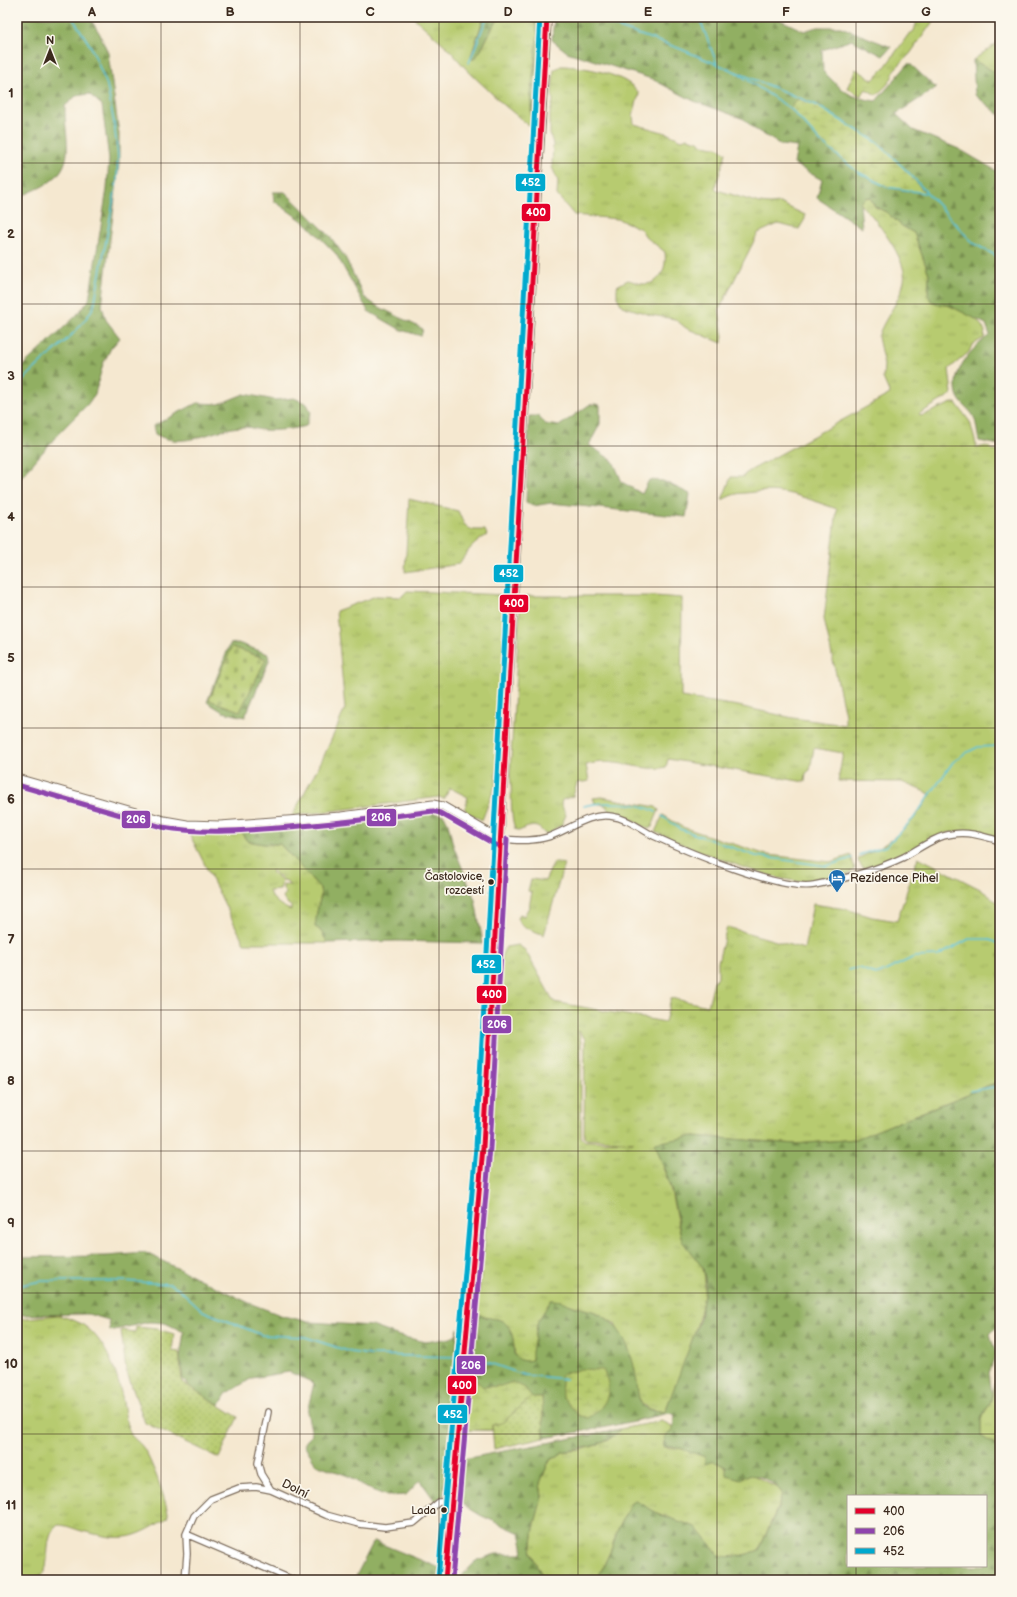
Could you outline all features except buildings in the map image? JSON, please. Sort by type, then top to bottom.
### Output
[{"type":"main road","points":[[444,1580],[459,1427],[483,1147],[547,17]]},
{"type":"street","points":[[17,778],[164,820],[187,824],[220,825],[341,816],[433,804],[442,806],[500,839],[526,841],[546,838],[595,817],[608,816],[631,822],[655,836],[713,860],[771,880],[813,885],[879,867],[930,842],[952,834],[978,835],[1000,841]]},
{"type":"street","points":[[268,1412],[258,1463],[270,1490]]},
{"type":"street","name":"Dolní","points":[[185,1580],[187,1554],[186,1534],[194,1516],[210,1499],[244,1487],[256,1487],[270,1490],[326,1515],[359,1524],[385,1527],[414,1523],[439,1502],[452,1501]]},
{"type":"street","points":[[186,1534],[293,1580]]},
{"type":"green space","points":[[17,17],[89,17],[100,34],[108,53],[119,134],[119,164],[102,306],[106,320],[120,338],[111,348],[103,364],[95,394],[87,405],[60,432],[22,476],[17,479],[17,371],[76,316],[89,300],[107,189],[109,159],[102,105],[89,94],[76,96],[65,106],[67,151],[66,161],[61,170],[54,178],[43,186],[17,198]]},
{"type":"green space","points":[[413,17],[484,17],[471,56],[481,50],[492,28],[500,17],[533,17],[538,34],[531,92],[531,127],[504,105],[467,70],[447,47]]},
{"type":"green space","points":[[484,17],[500,17],[492,28],[481,50],[473,60],[471,56]]},
{"type":"green space","points":[[533,17],[542,17],[538,81],[532,124],[531,92],[536,62],[535,50],[538,34]]},
{"type":"green space","points":[[554,17],[774,17],[804,31],[817,27],[841,27],[891,47],[883,56],[852,40],[822,50],[823,71],[846,92],[858,97],[876,101],[909,63],[936,88],[896,114],[913,130],[959,149],[1000,173],[1000,445],[979,441],[974,417],[962,403],[957,394],[957,376],[964,360],[976,346],[990,335],[986,324],[948,305],[938,304],[931,301],[928,295],[929,274],[914,233],[902,226],[886,212],[875,206],[870,197],[865,198],[860,203],[862,228],[817,198],[822,180],[794,164],[797,147],[781,145],[753,128],[744,119],[694,101],[652,79],[567,52],[552,40]]},
{"type":"green space","points":[[918,17],[936,17],[910,54],[894,70],[890,81],[885,87],[876,95],[866,89],[861,96],[847,88],[856,69],[873,80],[885,67],[908,35],[914,31]]},
{"type":"green space","points":[[1000,41],[1000,75],[973,60]]},
{"type":"green space","points":[[973,60],[1000,75],[1000,115],[975,95]]},
{"type":"green space","points":[[561,66],[570,66],[604,72],[625,81],[634,87],[639,94],[633,115],[634,124],[666,133],[682,140],[687,138],[698,141],[703,145],[719,148],[726,153],[715,188],[717,190],[759,203],[780,203],[805,215],[805,219],[799,229],[778,224],[758,233],[719,310],[723,336],[722,343],[686,328],[675,319],[651,315],[622,306],[617,297],[617,286],[628,280],[639,284],[649,284],[654,282],[662,274],[664,269],[665,252],[646,237],[641,229],[618,219],[574,215],[557,195],[558,181],[552,167],[553,144],[550,134],[550,113],[553,101],[552,93],[554,70]]},
{"type":"green space","points":[[799,99],[816,105],[878,143],[908,172],[925,193],[891,188],[858,172],[823,143],[791,109],[794,102]]},
{"type":"green space","points":[[273,192],[285,192],[329,235],[345,257],[364,297],[375,305],[423,329],[421,336],[401,330],[368,311],[336,254],[307,224],[274,201]]},
{"type":"green space","points":[[870,197],[875,207],[886,212],[902,226],[914,233],[929,274],[928,293],[938,304],[952,306],[977,320],[985,331],[984,338],[972,345],[969,352],[949,369],[952,394],[919,414],[921,416],[952,403],[956,403],[970,422],[977,448],[986,446],[995,451],[1000,451],[1000,839],[964,832],[942,834],[870,869],[863,868],[858,861],[859,858],[891,840],[909,824],[924,805],[930,794],[902,782],[838,781],[843,753],[814,748],[810,770],[806,773],[805,782],[668,759],[666,767],[657,768],[607,762],[586,765],[589,781],[577,783],[573,796],[562,800],[561,804],[566,815],[561,826],[549,834],[544,833],[539,828],[533,826],[519,831],[515,829],[512,816],[510,775],[520,605],[525,596],[654,596],[682,598],[681,697],[738,706],[793,718],[845,725],[845,715],[824,619],[837,509],[796,495],[766,491],[738,494],[722,500],[731,477],[744,477],[745,474],[753,469],[890,394],[883,378],[884,365],[878,337],[902,289],[904,274],[899,256],[894,247],[872,216],[860,203],[865,198]]},
{"type":"green space","points":[[244,394],[275,400],[294,398],[307,404],[311,412],[306,426],[274,430],[261,430],[247,427],[234,428],[200,437],[178,440],[167,439],[155,434],[153,426],[197,403],[219,404]]},
{"type":"green space","points":[[589,405],[600,405],[600,424],[589,445],[613,461],[622,482],[642,494],[649,480],[663,481],[690,494],[686,517],[551,503],[533,506],[526,503],[529,416],[538,416],[545,424],[559,426]]},
{"type":"green space","points":[[409,499],[458,511],[464,524],[471,530],[485,530],[487,535],[471,548],[459,564],[405,572]]},
{"type":"green space","points":[[407,591],[507,595],[496,784],[482,820],[467,812],[465,809],[468,797],[450,788],[444,799],[439,797],[292,816],[323,758],[345,709],[336,611],[376,596],[401,597]]},
{"type":"green space","points":[[238,643],[268,654],[269,661],[245,717],[223,712],[207,702],[230,644]]},
{"type":"green space","points":[[232,647],[266,659],[240,711],[209,700]]},
{"type":"green space","points":[[602,797],[656,807],[659,810],[652,827],[648,829],[628,818],[612,814],[605,805],[595,803],[593,798]]},
{"type":"green space","points":[[430,812],[444,815],[448,823],[453,845],[475,900],[483,943],[396,941],[328,943],[320,930],[315,927],[321,895],[320,888],[280,844],[264,844],[247,841],[239,829],[349,821]]},
{"type":"green space","points":[[663,815],[682,827],[767,855],[831,862],[851,855],[855,869],[848,874],[807,883],[778,878],[745,868],[688,847],[655,832]]},
{"type":"green space","points":[[239,829],[247,841],[264,844],[280,844],[320,888],[321,895],[317,912],[316,927],[320,930],[328,943],[244,943],[188,831]],"holes":[[[272,870],[283,880],[287,881],[290,885],[283,885],[283,890],[286,893],[283,898],[286,903],[291,906],[291,910],[278,903],[269,891],[280,890],[282,881],[271,872]]]},
{"type":"green space","points":[[918,857],[980,889],[1000,904],[1000,1081],[856,1139],[796,1144],[694,1136],[663,1168],[669,1184],[681,1236],[685,1245],[701,1265],[705,1282],[699,1319],[685,1361],[665,1412],[649,1409],[641,1403],[638,1396],[631,1357],[615,1324],[598,1313],[553,1300],[537,1325],[532,1360],[520,1361],[517,1359],[512,1337],[508,1330],[498,1320],[485,1318],[479,1314],[477,1307],[484,1250],[502,954],[506,947],[518,945],[525,950],[554,1002],[665,1022],[671,998],[708,1006],[714,981],[718,977],[718,962],[727,927],[804,949],[813,904],[846,909],[872,917],[897,921]],"holes":[[[578,1030],[585,1039],[584,1138],[634,1142],[585,1141],[581,1137],[581,1043]]]},
{"type":"green space","points":[[554,862],[564,864],[544,935],[522,926],[517,918],[520,914],[524,916],[529,907],[532,892],[528,891],[531,879],[545,881]]},
{"type":"green space","points":[[1000,1081],[1000,1324],[990,1334],[996,1354],[989,1373],[992,1394],[990,1404],[981,1418],[981,1436],[1000,1448],[1000,1580],[597,1580],[611,1550],[618,1529],[631,1503],[636,1501],[661,1515],[696,1527],[720,1556],[725,1557],[745,1555],[759,1550],[778,1508],[782,1493],[769,1481],[763,1478],[751,1475],[741,1479],[726,1475],[726,1467],[714,1461],[705,1464],[705,1457],[677,1447],[663,1447],[665,1437],[672,1431],[675,1415],[669,1413],[607,1427],[544,1438],[542,1397],[529,1400],[507,1419],[492,1425],[492,1430],[463,1430],[469,1373],[479,1314],[485,1317],[497,1319],[506,1324],[512,1333],[514,1354],[520,1360],[527,1361],[532,1360],[532,1352],[538,1321],[551,1300],[597,1313],[614,1325],[625,1342],[633,1361],[640,1402],[644,1407],[654,1411],[665,1412],[700,1319],[706,1283],[703,1268],[682,1241],[671,1188],[655,1143],[694,1136],[796,1144],[856,1139]]},
{"type":"green space","points":[[146,1253],[249,1303],[283,1316],[310,1322],[372,1326],[399,1336],[426,1342],[451,1338],[456,1334],[458,1328],[444,1495],[435,1501],[420,1480],[406,1495],[387,1496],[362,1486],[351,1477],[316,1464],[304,1444],[312,1434],[307,1412],[314,1383],[289,1372],[252,1378],[226,1394],[220,1405],[195,1391],[183,1380],[180,1358],[184,1332],[165,1323],[149,1322],[110,1331],[109,1320],[88,1314],[17,1315],[17,1257],[106,1256]]},
{"type":"green space","points":[[58,1315],[76,1321],[86,1327],[94,1334],[106,1351],[115,1371],[129,1432],[142,1446],[150,1460],[161,1489],[168,1514],[167,1518],[155,1526],[135,1535],[126,1537],[107,1536],[58,1525],[50,1538],[47,1561],[42,1575],[37,1580],[17,1580],[17,1319]]},
{"type":"green space","points":[[136,1327],[157,1329],[174,1334],[172,1351],[179,1352],[182,1382],[238,1417],[219,1458],[145,1423],[126,1370],[121,1330],[135,1332]]},
{"type":"green space","points":[[581,1369],[603,1370],[608,1384],[607,1397],[604,1403],[595,1414],[588,1418],[578,1415],[562,1396],[561,1375]]},
{"type":"green space","points":[[469,1373],[483,1387],[501,1386],[513,1382],[525,1388],[532,1397],[502,1423],[492,1425],[492,1430],[463,1430]]},
{"type":"green space","points":[[997,1377],[1000,1378],[1000,1448],[981,1436],[981,1417],[990,1404]]},
{"type":"green space","points":[[532,1397],[542,1397],[544,1438],[494,1449],[492,1425],[502,1423]]},
{"type":"green space","points":[[662,1421],[672,1426],[672,1431],[665,1437],[667,1448],[682,1449],[696,1453],[706,1457],[704,1463],[714,1461],[726,1467],[727,1471],[745,1475],[753,1475],[780,1489],[782,1497],[759,1550],[740,1556],[720,1557],[696,1528],[631,1503],[618,1529],[611,1550],[597,1580],[544,1580],[531,1553],[534,1527],[542,1497],[540,1483],[550,1459],[558,1457],[562,1452],[581,1450],[609,1440],[620,1429]]},
{"type":"green space","points":[[620,1429],[615,1435],[601,1443],[585,1448],[562,1452],[558,1457],[550,1459],[540,1483],[542,1497],[534,1527],[531,1553],[544,1580],[458,1580],[477,1560],[496,1554],[522,1554],[523,1545],[520,1533],[480,1515],[456,1500],[458,1460]]},
{"type":"green space","points":[[374,1541],[440,1568],[439,1580],[354,1580]]},
{"type":"waterway","points":[[17,387],[78,328],[87,318],[94,306],[117,181],[118,156],[107,85],[91,47],[72,17]]},
{"type":"waterway","points":[[469,63],[487,17]]},
{"type":"waterway","points":[[588,17],[678,48],[816,105],[878,143],[908,172],[973,243],[1000,258]]},
{"type":"waterway","points":[[699,17],[717,64]]},
{"type":"waterway","points":[[737,73],[791,109],[822,143],[858,172],[887,187],[925,193]]},
{"type":"waterway","points":[[859,855],[886,846],[913,819],[953,762],[964,754],[978,747],[1000,746]]},
{"type":"waterway","points":[[584,806],[601,803],[621,803],[641,806],[656,812]]},
{"type":"waterway","points":[[662,816],[680,829],[756,856],[827,866],[852,858]]},
{"type":"waterway","points":[[849,970],[859,968],[871,973],[879,974],[914,957],[938,956],[969,939],[988,939],[1000,944]]},
{"type":"waterway","points":[[970,1091],[1000,1086]]},
{"type":"waterway","points":[[17,1286],[41,1281],[123,1281],[170,1284],[178,1288],[203,1311],[262,1335],[305,1337],[351,1352],[370,1355],[461,1357]]},
{"type":"waterway","points":[[467,1357],[473,1357],[524,1375],[566,1379]]},
{"type":"transit line","name":"452","points":[[438,1579],[476,1147],[540,17]]},
{"type":"transit line","name":"400","points":[[445,1580],[483,1147],[547,17]]},
{"type":"transit line","name":"206","points":[[17,785],[162,827],[191,831],[234,831],[317,825],[433,811],[440,813],[496,845]]},
{"type":"transit line","name":"206","points":[[452,1580],[490,1148],[507,839]]},
{"type":"place","name":"Častolovice, rozcestí","points":[[491,882]]},
{"type":"place","name":"Rezidence Pihel","points":[[837,893]]},
{"type":"place","name":"Lada","points":[[444,1510]]}]
